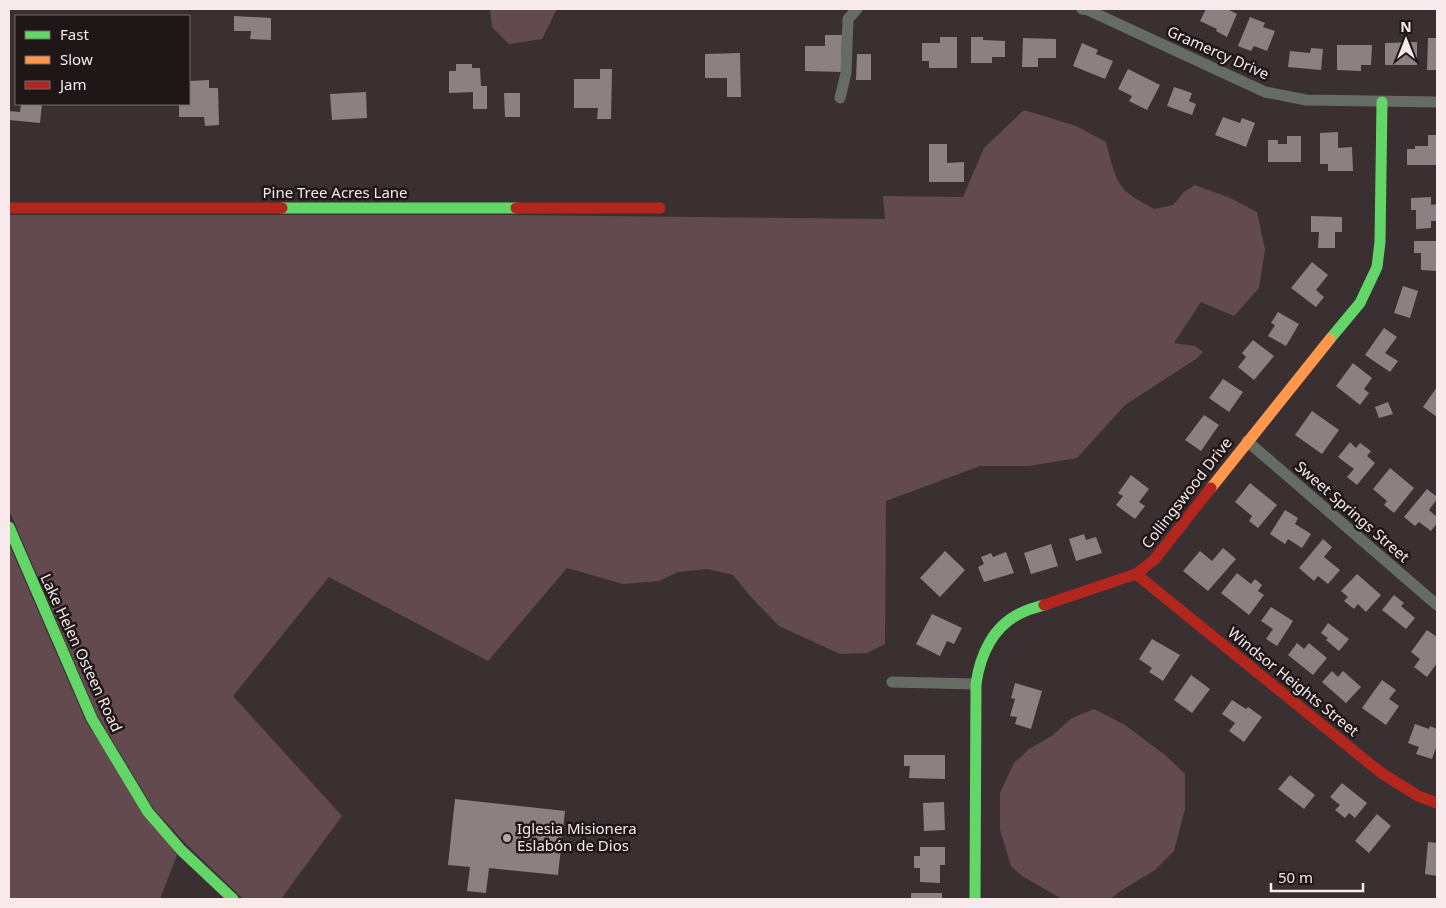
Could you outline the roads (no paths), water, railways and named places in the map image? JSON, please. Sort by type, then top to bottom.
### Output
[{"type":"street","points":[[840,98],[846,74],[848,19],[857,9]]},
{"type":"street","name":"Gramercy Drive","points":[[1082,9],[1088,10],[1265,92],[1306,100],[1437,102]]},
{"type":"street","name":"Collingswood Drive","points":[[975,899],[976,684],[978,669],[985,649],[998,630],[1020,613],[1136,574],[1154,560],[1247,441],[1360,303],[1377,267],[1380,242],[1382,102]]},
{"type":"street","name":"Pine Tree Acres Lane","points":[[9,208],[660,208]]},
{"type":"street","name":"Sweet Springs Street","points":[[1247,441],[1437,604]]},
{"type":"street","name":"Lake Helen Osteen Road","points":[[9,526],[92,719],[148,812],[182,850],[233,899]]},
{"type":"street","name":"Windsor Heights Street","points":[[1136,574],[1380,772],[1418,796],[1437,803]]},
{"type":"street","points":[[892,682],[976,684]]},
{"type":"place","name":"Iglesia Misionera Eslabón de Dios","points":[[507,838]]}]
